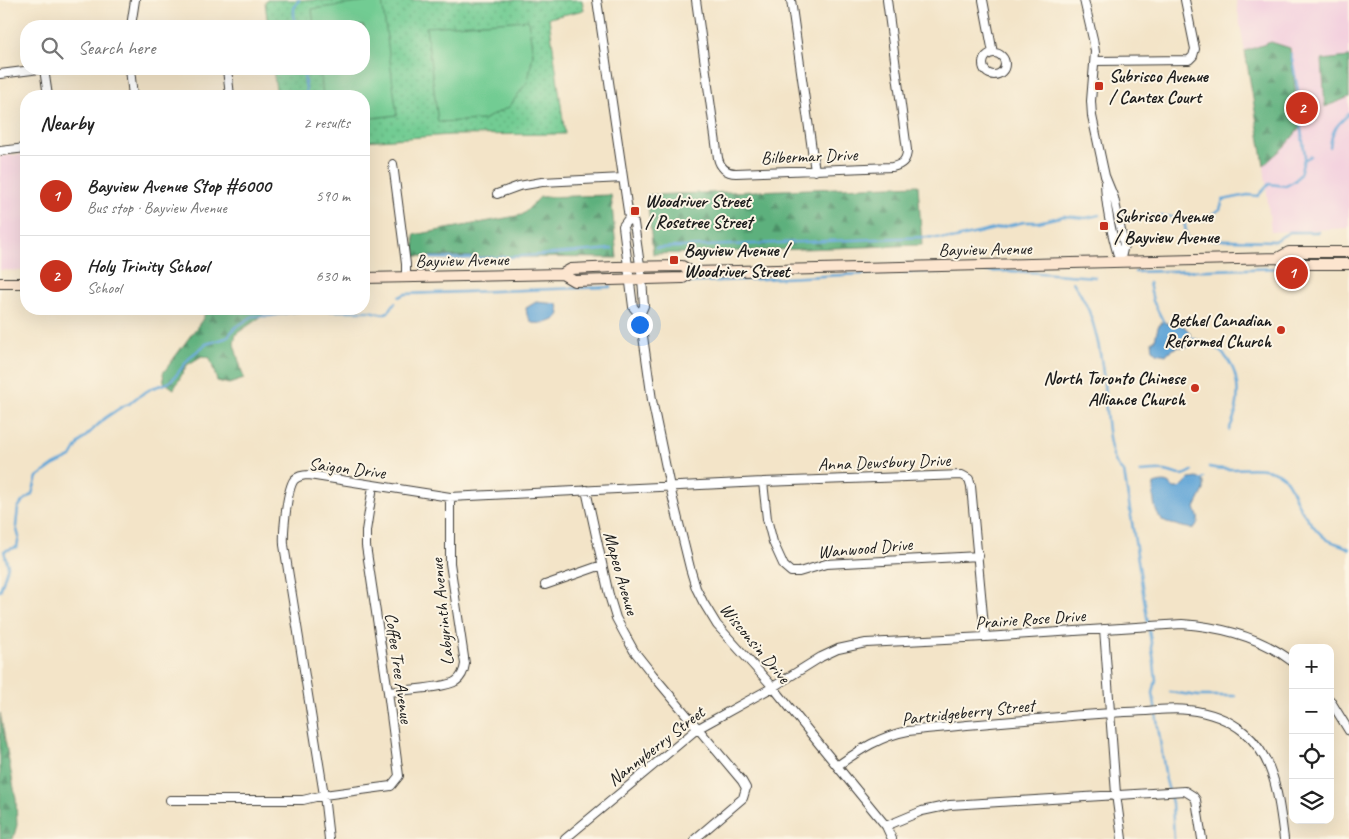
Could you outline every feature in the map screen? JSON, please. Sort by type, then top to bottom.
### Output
[{"type":"main road","name":"Bayview Avenue","points":[[562,274],[574,282],[682,278],[692,272],[1278,258],[1289,252],[1349,252]]},
{"type":"main road","name":"Bayview Avenue","points":[[1278,258],[1288,264],[1349,264]]},
{"type":"main road","name":"Bayview Avenue","points":[[370,278],[562,274],[571,269],[682,266],[692,272]]},
{"type":"main road","points":[[0,283],[20,283]]},
{"type":"street","points":[[132,20],[135,0]]},
{"type":"street","points":[[597,0],[629,218]]},
{"type":"street","name":"Bilbermar Drive","points":[[696,0],[718,158],[726,171],[736,174],[892,167],[903,162],[907,157],[887,0]]},
{"type":"street","points":[[791,0],[815,170]]},
{"type":"street","points":[[983,0],[993,54]]},
{"type":"street","points":[[1084,0],[1094,39],[1095,61],[1091,109],[1105,176],[1106,199],[1120,262]]},
{"type":"street","points":[[1095,61],[1189,60],[1193,56],[1195,49],[1184,0]]},
{"type":"street","points":[[0,74],[20,72]]},
{"type":"street","points":[[45,75],[47,90]]},
{"type":"street","points":[[131,75],[132,90]]},
{"type":"street","points":[[228,75],[229,90]]},
{"type":"street","points":[[0,151],[20,149]]},
{"type":"street","points":[[393,164],[406,277]]},
{"type":"street","points":[[497,194],[519,186],[542,182],[623,178]]},
{"type":"street","name":"Wisconsin Drive","points":[[640,315],[633,307],[623,226],[629,218],[634,223],[642,279],[644,306],[640,315],[652,400],[670,487],[692,574],[703,602],[717,625],[773,687],[886,826],[892,839]]},
{"type":"street","name":"Anna Dewsbury Drive","points":[[670,487],[962,474],[968,478],[971,484],[986,637]]},
{"type":"street","name":"Saigon Drive","points":[[329,839],[324,795],[283,534],[291,485],[294,480],[301,476],[310,475],[450,497],[670,487]]},
{"type":"street","name":"Wanwood Drive","points":[[763,482],[767,518],[774,542],[784,566],[791,572],[800,572],[826,564],[979,556]]},
{"type":"street","name":"Coffee Tree Avenue","points":[[170,800],[303,800],[324,795],[390,786],[399,776],[366,546],[366,531],[374,486]]},
{"type":"street","name":"Mapeo Avenue","points":[[586,490],[609,596],[616,618],[634,651],[746,788],[743,798],[695,839]]},
{"type":"street","name":"Labyrinth Avenue","points":[[388,692],[449,684],[458,679],[464,670],[465,664],[450,557],[450,497]]},
{"type":"street","points":[[545,584],[602,565]]},
{"type":"street","name":"Prairie Rose Drive","points":[[773,687],[821,657],[846,647],[866,643],[1182,624],[1215,628],[1239,634],[1262,643],[1289,660]]},
{"type":"street","points":[[1104,630],[1116,794],[1122,839]]},
{"type":"street","name":"Nannyberry Street","points":[[565,839],[697,729],[773,687]]},
{"type":"street","points":[[1334,707],[1349,731]]},
{"type":"street","name":"Partridgeberry Street","points":[[837,766],[864,747],[899,733],[1110,713],[1175,709],[1189,710],[1214,715],[1234,725],[1244,732],[1262,754],[1274,779],[1284,839]]},
{"type":"street","points":[[886,826],[936,807],[1185,791],[1193,796],[1198,805],[1202,839]]},
{"type":"shaded area","points":[[1236,0],[1349,0],[1349,228],[1271,232],[1264,165]]},
{"type":"shaded area","points":[[20,154],[20,271],[0,270],[0,156]]},
{"type":"green space","points":[[267,0],[582,0],[584,10],[549,18],[565,134],[450,135],[370,141],[370,90],[276,90],[274,75],[370,75],[370,20],[267,20],[265,2]]},
{"type":"green space","points":[[382,0],[397,115],[370,118],[370,90],[322,90],[321,75],[370,75],[370,20],[313,20],[312,9]]},
{"type":"green space","points":[[528,20],[533,54],[528,81],[509,107],[483,120],[438,122],[426,27]]},
{"type":"green space","points":[[1271,42],[1290,48],[1300,128],[1285,146],[1264,165],[1245,51]]},
{"type":"green space","points":[[1349,57],[1349,97],[1325,107],[1322,60]]},
{"type":"green space","points":[[918,185],[922,245],[653,254],[647,195]]},
{"type":"green space","points":[[611,195],[617,258],[415,256],[414,235],[522,215],[540,197]]},
{"type":"green space","points":[[204,315],[262,315],[236,334],[234,344],[244,379],[229,384],[217,381],[210,358],[202,356],[187,365],[174,389],[164,382],[163,373]]},
{"type":"green space","points":[[0,713],[16,799],[17,825],[13,839],[0,839]]},
{"type":"water","points":[[536,302],[558,304],[560,314],[552,321],[532,323],[527,315],[526,308]]},
{"type":"water","points":[[1163,321],[1168,324],[1184,326],[1190,333],[1187,347],[1175,348],[1166,355],[1153,350],[1152,341],[1155,340],[1158,327]]},
{"type":"water","points":[[1198,478],[1204,482],[1204,490],[1195,508],[1198,519],[1196,526],[1188,528],[1163,521],[1155,509],[1154,484],[1165,482],[1174,488],[1180,488],[1189,479]]},
{"type":"waterway","points":[[294,20],[294,8],[299,0]]},
{"type":"waterway","points":[[1127,215],[1178,217],[1188,221],[1204,220],[1220,209],[1223,200],[1248,195],[1258,196],[1269,184],[1286,186],[1295,181],[1300,174],[1305,155],[1298,91],[1291,54]]},
{"type":"waterway","points":[[304,75],[306,90]]},
{"type":"waterway","points":[[1330,147],[1335,128],[1349,114]]},
{"type":"waterway","points":[[1304,160],[1311,156]]},
{"type":"waterway","points":[[656,248],[926,237],[952,239],[1024,222],[1038,222],[1064,216],[1086,218],[1099,215]]},
{"type":"waterway","points":[[1184,220],[1187,239],[1274,241],[1290,232],[1319,232]]},
{"type":"waterway","points":[[431,258],[544,255],[612,249]]},
{"type":"waterway","points":[[1135,272],[1286,268]]},
{"type":"waterway","points":[[682,283],[904,272],[1012,271],[1095,277]]},
{"type":"waterway","points":[[1073,282],[1086,305],[1094,326],[1102,366],[1110,442],[1113,456],[1118,466],[1124,472],[1153,655],[1156,680],[1153,693],[1166,780],[1172,803],[1174,839]]},
{"type":"waterway","points":[[1149,283],[1153,301],[1163,321]]},
{"type":"waterway","points":[[399,297],[405,294],[611,287]]},
{"type":"waterway","points":[[370,311],[383,314],[388,312],[395,303]]},
{"type":"waterway","points":[[0,591],[8,566],[4,551],[17,547],[19,537],[16,526],[18,508],[32,494],[37,477],[54,465],[71,457],[79,443],[105,418],[152,388],[168,383],[191,356],[206,344],[226,338],[236,327],[253,316],[276,315]]},
{"type":"waterway","points":[[1190,337],[1222,353],[1229,361],[1233,370],[1236,379],[1237,400],[1236,411],[1229,430]]},
{"type":"waterway","points":[[1209,467],[1217,469],[1252,468],[1278,473],[1286,480],[1299,506],[1317,531],[1328,540],[1349,549]]},
{"type":"waterway","points":[[1140,472],[1162,471],[1181,475],[1192,471]]},
{"type":"waterway","points":[[1170,692],[1198,696],[1235,696]]},
{"type":"place","name":"Subrisco Avenue / Cantex Court","points":[[1099,86]]},
{"type":"place","name":"Holy Trinity School","points":[[1302,108]]},
{"type":"place","name":"Woodriver Street / Rosetree Street","points":[[635,211]]},
{"type":"place","name":"Subrisco Avenue / Bayview Avenue","points":[[1104,226]]},
{"type":"place","name":"Bayview Avenue / Woodriver Street","points":[[674,260]]},
{"type":"place","name":"Bayview Avenue Stop #6000","points":[[1292,273]]},
{"type":"place","name":"Bethel Canadian Reformed Church","points":[[1281,330]]},
{"type":"place","name":"North Toronto Chinese Alliance Church","points":[[1195,388]]}]
